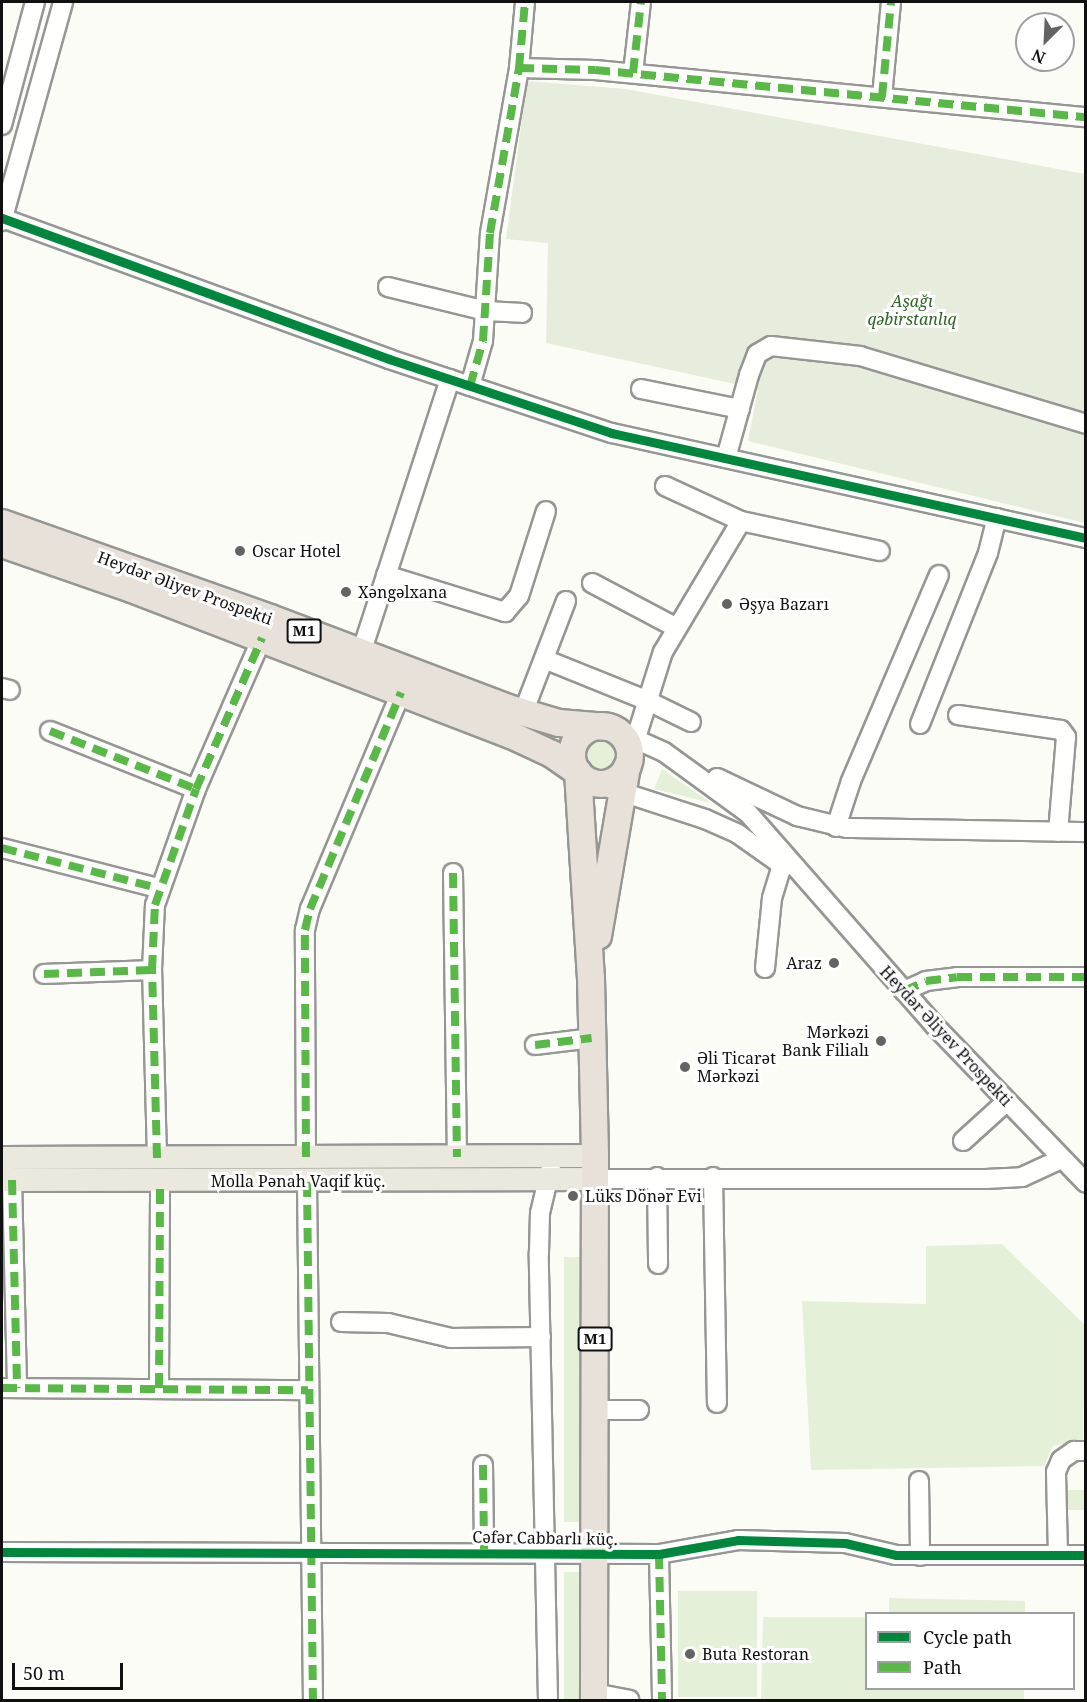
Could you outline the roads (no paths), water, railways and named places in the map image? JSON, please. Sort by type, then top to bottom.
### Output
[{"type":"highway","name":"Heydər Əliyev Prospekti","points":[[2,523],[523,713],[623,744]]},
{"type":"highway","name":"Heydər Əliyev Prospekti","points":[[2,544],[262,638],[512,735],[552,754],[586,777]]},
{"type":"highway","points":[[591,978],[586,777],[572,753],[580,735],[588,729],[623,744]]},
{"type":"highway","points":[[586,777],[614,781],[623,744]]},
{"type":"highway","points":[[591,978],[622,792],[623,744]]},
{"type":"highway","name":"M1","points":[[591,978],[595,1168],[594,1697]]},
{"type":"main road","name":"Molla Pənah Vaqif küç.","points":[[2,1158],[551,1156],[595,1168]]},
{"type":"main road","name":"Molla Pənah Vaqif küç.","points":[[7,1180],[307,1182],[551,1178],[595,1168]]},
{"type":"street","points":[[2,125],[35,2]]},
{"type":"street","points":[[63,2],[2,219],[450,379],[612,433],[1086,538]]},
{"type":"street","points":[[470,386],[483,341],[490,233],[519,68],[525,2]]},
{"type":"street","points":[[633,73],[641,2]]},
{"type":"street","points":[[882,97],[891,2]]},
{"type":"street","points":[[519,68],[633,73],[1086,117]]},
{"type":"street","points":[[388,287],[486,311],[522,313]]},
{"type":"street","points":[[726,458],[757,354],[771,346],[860,356],[1086,424]]},
{"type":"street","points":[[361,653],[450,379]]},
{"type":"street","points":[[641,389],[740,409]]},
{"type":"street","points":[[665,486],[741,521],[880,551]]},
{"type":"street","points":[[386,575],[505,612],[519,596],[546,511]]},
{"type":"street","points":[[920,724],[988,553],[997,518]]},
{"type":"street","points":[[623,744],[646,700],[675,627],[741,521]]},
{"type":"street","points":[[836,827],[851,781],[939,575]]},
{"type":"street","points":[[592,583],[675,627]]},
{"type":"street","points":[[523,713],[566,602]]},
{"type":"street","points":[[157,1158],[152,970],[158,888],[196,789],[262,638]]},
{"type":"street","points":[[544,659],[646,700],[691,722]]},
{"type":"street","points":[[306,1157],[305,930],[310,909],[401,692]]},
{"type":"street","points":[[958,715],[1061,730],[1065,737],[1058,832]]},
{"type":"street","points":[[50,731],[196,789]]},
{"type":"street","name":"Heydər Əliyev Prospekti","points":[[623,744],[664,752],[748,813],[810,887],[904,991],[1006,1102],[1086,1183]]},
{"type":"street","points":[[664,752],[772,806],[836,827],[1086,832]]},
{"type":"street","name":"Heydər Əliyev Prospekti","points":[[586,777],[738,834],[810,887]]},
{"type":"street","points":[[2,848],[158,888]]},
{"type":"street","points":[[765,968],[772,898],[782,865]]},
{"type":"street","points":[[453,873],[457,1157]]},
{"type":"street","points":[[44,974],[152,970]]},
{"type":"street","points":[[904,991],[926,981],[957,977],[1086,977]]},
{"type":"street","points":[[535,1045],[592,1038]]},
{"type":"street","points":[[963,1141],[1006,1102]]},
{"type":"street","points":[[548,1701],[540,1213],[551,1178],[551,1156]]},
{"type":"street","points":[[595,1168],[657,1177],[986,1179],[1022,1177],[1061,1159]]},
{"type":"street","points":[[657,1177],[658,1264]]},
{"type":"street","points":[[712,1177],[717,1403]]},
{"type":"street","points":[[7,1180],[9,1388],[308,1390]]},
{"type":"street","points":[[159,1388],[160,1181]]},
{"type":"street","points":[[307,1182],[313,1701]]},
{"type":"street","points":[[341,1322],[388,1323],[450,1338],[541,1336]]},
{"type":"street","points":[[595,1410],[639,1410]]},
{"type":"street","points":[[1058,1555],[1056,1472],[1061,1460],[1074,1451],[1086,1451]]},
{"type":"street","points":[[483,1465],[484,1553]]},
{"type":"street","points":[[919,1481],[920,1556]]},
{"type":"street","name":"Cəfər Cabbarlı küç.","points":[[2,1552],[659,1554],[738,1540],[832,1542],[896,1555],[1086,1555]]},
{"type":"street","points":[[659,1554],[662,1701]]},
{"type":"street","points":[[594,1697],[629,1701]]},
{"type":"place","name":"Oscar Hotel","points":[[240,551]]},
{"type":"place","name":"Xəngəlxana","points":[[346,592]]},
{"type":"place","name":"Əşya Bazarı","points":[[727,604]]},
{"type":"place","name":"Araz","points":[[834,963]]},
{"type":"place","name":"Mərkəzi Bank Filialı","points":[[881,1041]]},
{"type":"place","name":"Əli Ticarət Mərkəzi","points":[[685,1067]]},
{"type":"place","name":"Lüks Dönər Evi","points":[[573,1196]]},
{"type":"place","name":"Buta Restoran","points":[[690,1654]]},
{"type":"park label","name":"Aşağı qəbirstanlıq","points":[[912,310]]}]
